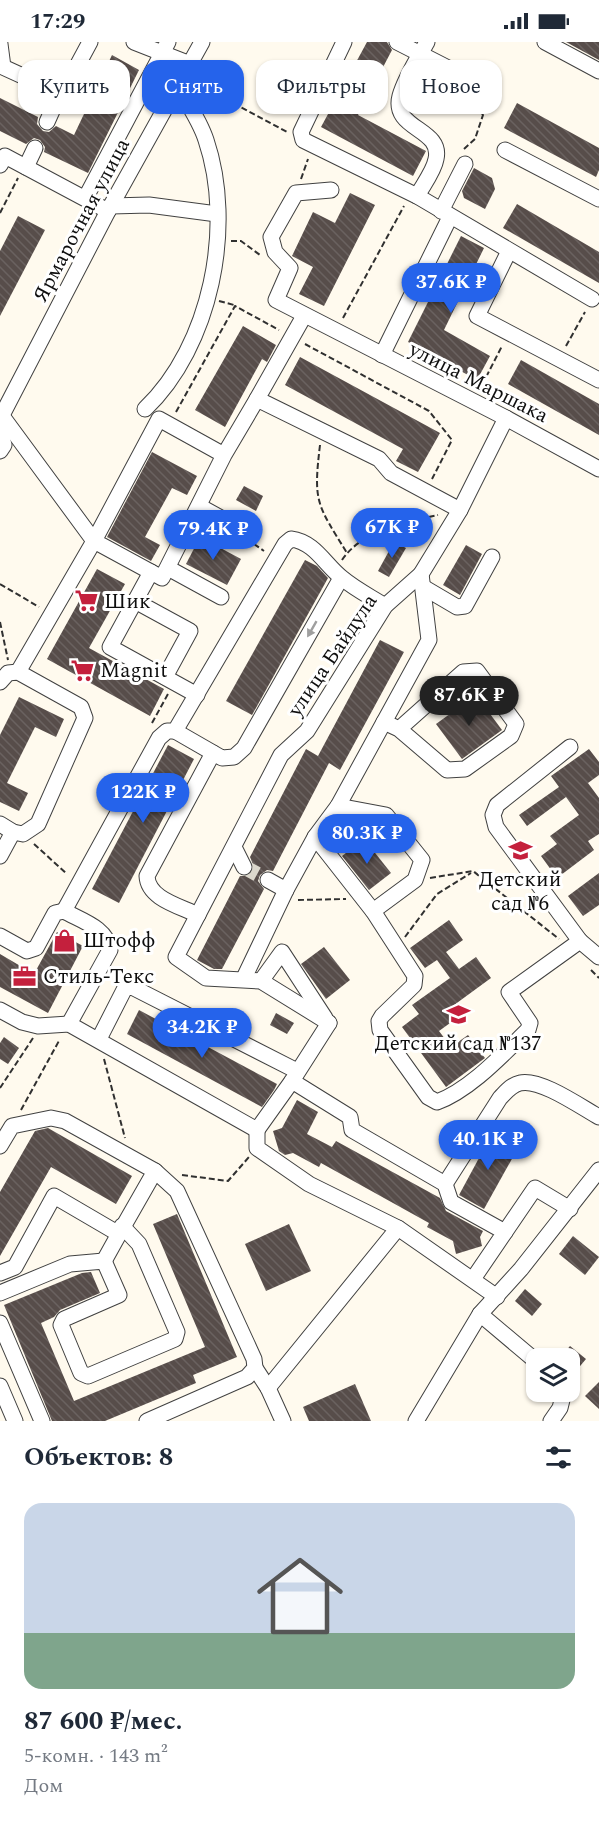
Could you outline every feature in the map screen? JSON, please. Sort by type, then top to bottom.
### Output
[{"type":"street","points":[[80,60],[90,42]]},
{"type":"street","points":[[86,197],[165,48],[134,42]]},
{"type":"street","name":"Ярмарочная улица","points":[[192,60],[202,42]]},
{"type":"street","points":[[344,42],[301,132],[308,143],[414,195],[592,299]]},
{"type":"street","points":[[397,42],[424,48],[438,60]]},
{"type":"street","points":[[545,42],[599,71]]},
{"type":"street","points":[[0,44],[3,67],[18,74]]},
{"type":"street","points":[[414,195],[436,160],[436,146],[432,139],[409,124],[400,111],[399,97],[424,48]]},
{"type":"street","points":[[47,122],[51,114]]},
{"type":"street","name":"Ярмарочная улица","points":[[0,422],[109,208],[162,114]]},
{"type":"street","points":[[145,409],[170,381],[203,312],[212,284],[217,242],[216,183],[206,138],[197,114]]},
{"type":"street","points":[[25,166],[35,148]]},
{"type":"street","points":[[505,150],[599,199]]},
{"type":"street","points":[[382,355],[445,214],[464,157]]},
{"type":"street","points":[[2,158],[25,166],[109,208],[149,205],[217,214]]},
{"type":"street","points":[[296,193],[331,190]]},
{"type":"street","name":"улица Маршака","points":[[296,193],[271,237],[275,252],[290,268],[276,300],[506,418],[599,469]]},
{"type":"street","points":[[509,251],[477,316],[599,381]]},
{"type":"street","points":[[0,422],[94,541],[162,578],[224,455],[304,316]]},
{"type":"street","points":[[257,399],[379,459],[391,473],[460,510]]},
{"type":"street","name":"улица Байдула","points":[[329,1023],[261,981],[244,978],[206,978],[176,957],[281,755],[308,731],[385,606],[422,581],[506,418]]},
{"type":"street","points":[[0,856],[12,830],[38,824],[85,718],[81,707],[10,676],[51,615],[94,541],[159,419],[224,455]]},
{"type":"street","points":[[0,422],[3,445],[0,451]]},
{"type":"street","points":[[199,506],[248,533]]},
{"type":"street","points":[[175,731],[285,544],[291,539],[301,540],[316,551],[341,578],[385,606]]},
{"type":"street","points":[[422,581],[457,607],[465,606],[492,558]]},
{"type":"street","points":[[168,568],[221,597]]},
{"type":"street","points":[[151,572],[110,647],[168,683],[197,695]]},
{"type":"street","points":[[0,936],[27,951],[36,948],[55,914],[64,911],[159,738],[166,731],[175,731],[222,758],[234,757],[244,748],[341,578]]},
{"type":"street","points":[[244,978],[315,837],[338,806],[429,640],[422,581]]},
{"type":"street","points":[[135,601],[190,631],[168,683]]},
{"type":"street","points":[[384,722],[399,729],[447,770],[465,769],[511,736],[516,724],[477,671],[463,672],[399,729]]},
{"type":"street","points":[[570,747],[497,805],[493,815],[496,827],[575,945],[599,957]]},
{"type":"street","points":[[198,915],[155,894],[147,885],[147,876],[213,753]]},
{"type":"street","points":[[338,806],[386,815],[423,860],[415,880],[368,905]]},
{"type":"street","points":[[315,837],[368,905],[415,976],[414,985],[382,1016],[379,1022],[380,1030],[428,1097],[437,1102],[447,1099],[494,1063],[528,1030],[530,1023],[509,992],[575,945]]},
{"type":"street","points":[[234,847],[244,867]]},
{"type":"street","points":[[268,880],[286,891]]},
{"type":"street","points":[[64,911],[102,932],[109,939],[110,950],[69,1024]]},
{"type":"street","points":[[261,981],[282,952],[329,1023],[257,1130],[256,1148],[309,1184],[398,1228],[497,1297]]},
{"type":"street","points":[[99,1039],[125,988],[132,987],[294,1076],[350,1117],[352,1130],[446,1184]]},
{"type":"street","points":[[0,1010],[21,1022],[38,1026],[69,1024],[257,1130]]},
{"type":"street","points":[[505,1232],[450,1202],[446,1184],[500,1098],[510,1088],[520,1083],[532,1083],[599,1117]]},
{"type":"street","points":[[0,1146],[12,1126],[51,1118],[65,1121],[155,1171],[177,1191],[254,1359],[255,1368],[268,1388],[283,1421]]},
{"type":"street","points":[[416,1421],[480,1314],[497,1297],[570,1209],[599,1170]]},
{"type":"street","points":[[104,1261],[155,1171]]},
{"type":"street","points":[[472,1279],[534,1188],[570,1209]]},
{"type":"street","points":[[0,1273],[15,1267],[54,1196],[120,1230],[139,1244],[177,1332],[175,1339],[88,1376],[81,1373],[61,1325],[64,1319],[119,1295],[104,1261]]},
{"type":"street","points":[[268,1388],[398,1228]]},
{"type":"street","points":[[0,1293],[70,1264],[104,1261]]},
{"type":"street","points":[[480,1314],[526,1353]]},
{"type":"street","points":[[0,1323],[42,1421]]},
{"type":"street","points":[[147,1421],[247,1377],[255,1368]]},
{"type":"street","points":[[0,1386],[15,1421]]},
{"type":"street","points":[[551,1421],[562,1402]]},
{"type":"path","points":[[244,108],[308,143],[296,193]]},
{"type":"path","points":[[464,157],[475,140],[482,114]]},
{"type":"path","points":[[0,213],[25,166]]},
{"type":"path","points":[[343,318],[414,195]]},
{"type":"path","points":[[217,242],[241,241],[265,258]]},
{"type":"path","points":[[559,359],[592,299]]},
{"type":"path","points":[[169,424],[235,306],[429,411],[452,440],[425,492]]},
{"type":"path","points":[[482,385],[509,333]]},
{"type":"path","points":[[321,430],[316,497],[318,507],[346,553]]},
{"type":"path","points":[[341,578],[342,561],[346,553],[357,544],[404,522],[444,513]]},
{"type":"path","points":[[248,533],[258,548],[277,558]]},
{"type":"path","points":[[0,584],[51,615]]},
{"type":"path","points":[[0,622],[10,676]]},
{"type":"path","points":[[152,723],[168,683]]},
{"type":"path","points":[[12,830],[79,885]]},
{"type":"path","points":[[396,948],[437,894],[473,871]]},
{"type":"path","points":[[415,880],[473,871],[575,945]]},
{"type":"path","points":[[286,891],[296,900],[368,905]]},
{"type":"path","points":[[12,1126],[69,1024]]},
{"type":"path","points":[[0,1088],[31,1046],[38,1026]]},
{"type":"path","points":[[99,1039],[130,1158]]},
{"type":"path","points":[[155,1171],[228,1181],[256,1148]]},
{"type":"building","points":[[367,42],[387,42],[392,50],[387,60],[357,60]]},
{"type":"building","points":[[566,42],[599,42],[599,60]]},
{"type":"building","points":[[112,55],[121,60],[110,60]]},
{"type":"building","points":[[130,65],[139,70],[130,88]]},
{"type":"building","points":[[0,98],[18,107],[18,114],[32,114],[38,117],[37,124],[43,131],[49,132],[56,126],[74,135],[84,114],[117,114],[88,173],[44,152],[45,147],[40,140],[34,138],[26,144],[0,131]]},
{"type":"building","points":[[517,103],[599,148],[599,170],[596,177],[504,128]]},
{"type":"building","points":[[328,114],[359,114],[426,151],[413,176],[321,127]]},
{"type":"building","points":[[474,168],[492,178],[495,189],[485,209],[464,198],[462,191]]},
{"type":"building","points":[[350,193],[375,205],[324,306],[299,294],[313,267],[292,256],[313,212],[335,223]]},
{"type":"building","points":[[517,204],[599,252],[599,283],[503,228]]},
{"type":"building","points":[[18,216],[45,230],[0,316],[0,251]]},
{"type":"building","points":[[461,236],[484,248],[444,330],[490,356],[477,380],[408,342]]},
{"type":"building","points":[[243,326],[276,345],[267,362],[262,359],[225,427],[195,410]]},
{"type":"building","points":[[300,357],[440,433],[418,472],[396,461],[403,449],[285,385]]},
{"type":"building","points":[[521,360],[599,404],[599,435],[508,384]]},
{"type":"building","points":[[152,452],[197,476],[187,495],[172,488],[145,537],[160,545],[151,561],[107,537]]},
{"type":"building","points":[[244,486],[263,496],[256,511],[236,500]]},
{"type":"building","points":[[200,537],[241,559],[227,585],[186,564]]},
{"type":"building","points":[[394,542],[406,548],[389,577],[378,571]]},
{"type":"building","points":[[466,545],[482,554],[460,595],[443,585]]},
{"type":"building","points":[[305,560],[317,566],[328,578],[252,715],[226,701]]},
{"type":"building","points":[[97,569],[125,584],[89,648],[164,689],[150,716],[47,659]]},
{"type":"building","points":[[380,640],[404,652],[340,770],[329,763],[273,871],[267,870],[260,875],[258,881],[264,889],[222,969],[214,969],[197,960],[240,876],[248,876],[252,872],[254,867],[250,857],[306,749],[318,756]]},
{"type":"building","points":[[476,695],[502,730],[462,759],[436,724]]},
{"type":"building","points":[[19,697],[64,719],[56,737],[35,727],[7,783],[28,793],[19,811],[0,802],[0,735]]},
{"type":"building","points":[[168,745],[194,759],[119,903],[92,889]]},
{"type":"building","points":[[589,749],[599,762],[599,775],[588,783],[599,798],[599,834],[588,841],[594,850],[557,878],[541,856],[557,844],[550,836],[579,815],[566,797],[527,826],[519,815],[559,787],[551,776]]},
{"type":"building","points":[[364,839],[391,873],[369,890],[342,856]]},
{"type":"building","points":[[599,873],[599,905],[583,916],[568,896]]},
{"type":"building","points":[[449,920],[463,940],[446,952],[459,969],[476,957],[491,978],[450,1008],[457,1018],[439,1031],[451,1047],[468,1035],[485,1058],[446,1087],[402,1027],[419,1014],[412,1005],[450,978],[437,960],[425,968],[410,948]]},
{"type":"building","points":[[57,932],[83,946],[48,1013],[0,987],[0,954],[34,974]]},
{"type":"building","points":[[324,947],[350,980],[326,999],[301,964]]},
{"type":"building","points":[[139,1010],[277,1084],[274,1090],[262,1107],[127,1034]]},
{"type":"building","points":[[276,1013],[294,1023],[287,1034],[270,1025]]},
{"type":"building","points":[[4,1037],[19,1048],[8,1064],[0,1059],[0,1043]]},
{"type":"building","points":[[297,1100],[318,1112],[307,1134],[332,1147],[336,1141],[440,1198],[446,1211],[483,1231],[480,1237],[482,1246],[456,1254],[453,1241],[427,1227],[429,1223],[321,1163],[319,1167],[293,1153],[285,1155],[279,1151],[273,1131],[282,1128]]},
{"type":"building","points":[[48,1128],[132,1176],[116,1204],[51,1167],[0,1256],[0,1192],[35,1131]]},
{"type":"building","points":[[492,1134],[518,1148],[484,1209],[459,1195]]},
{"type":"building","points":[[177,1214],[237,1357],[193,1375],[196,1383],[105,1421],[52,1421],[4,1305],[82,1273],[91,1272],[100,1293],[60,1310],[54,1317],[41,1323],[74,1401],[205,1347],[153,1224]]},
{"type":"building","points":[[289,1224],[311,1271],[266,1291],[245,1244]]},
{"type":"building","points":[[573,1236],[599,1257],[585,1275],[559,1254]]},
{"type":"building","points":[[525,1289],[542,1304],[532,1316],[515,1301]]},
{"type":"building","points":[[580,1354],[586,1359],[580,1366]]},
{"type":"building","points":[[599,1382],[599,1409],[585,1396]]},
{"type":"building","points":[[355,1384],[371,1421],[309,1421],[303,1407]]},
{"type":"tunnel","points":[[244,867],[268,880]]},
{"type":"place","name":"Шик","points":[[86,601]]},
{"type":"place","name":"Magnit","points":[[82,670]]},
{"type":"place","name":"Детский сад №6","points":[[520,851]]},
{"type":"place","name":"Штофф","points":[[65,940]]},
{"type":"place","name":"Стиль-Текс","points":[[25,976]]},
{"type":"place","name":"Детский сад №137","points":[[458,1015]]}]
